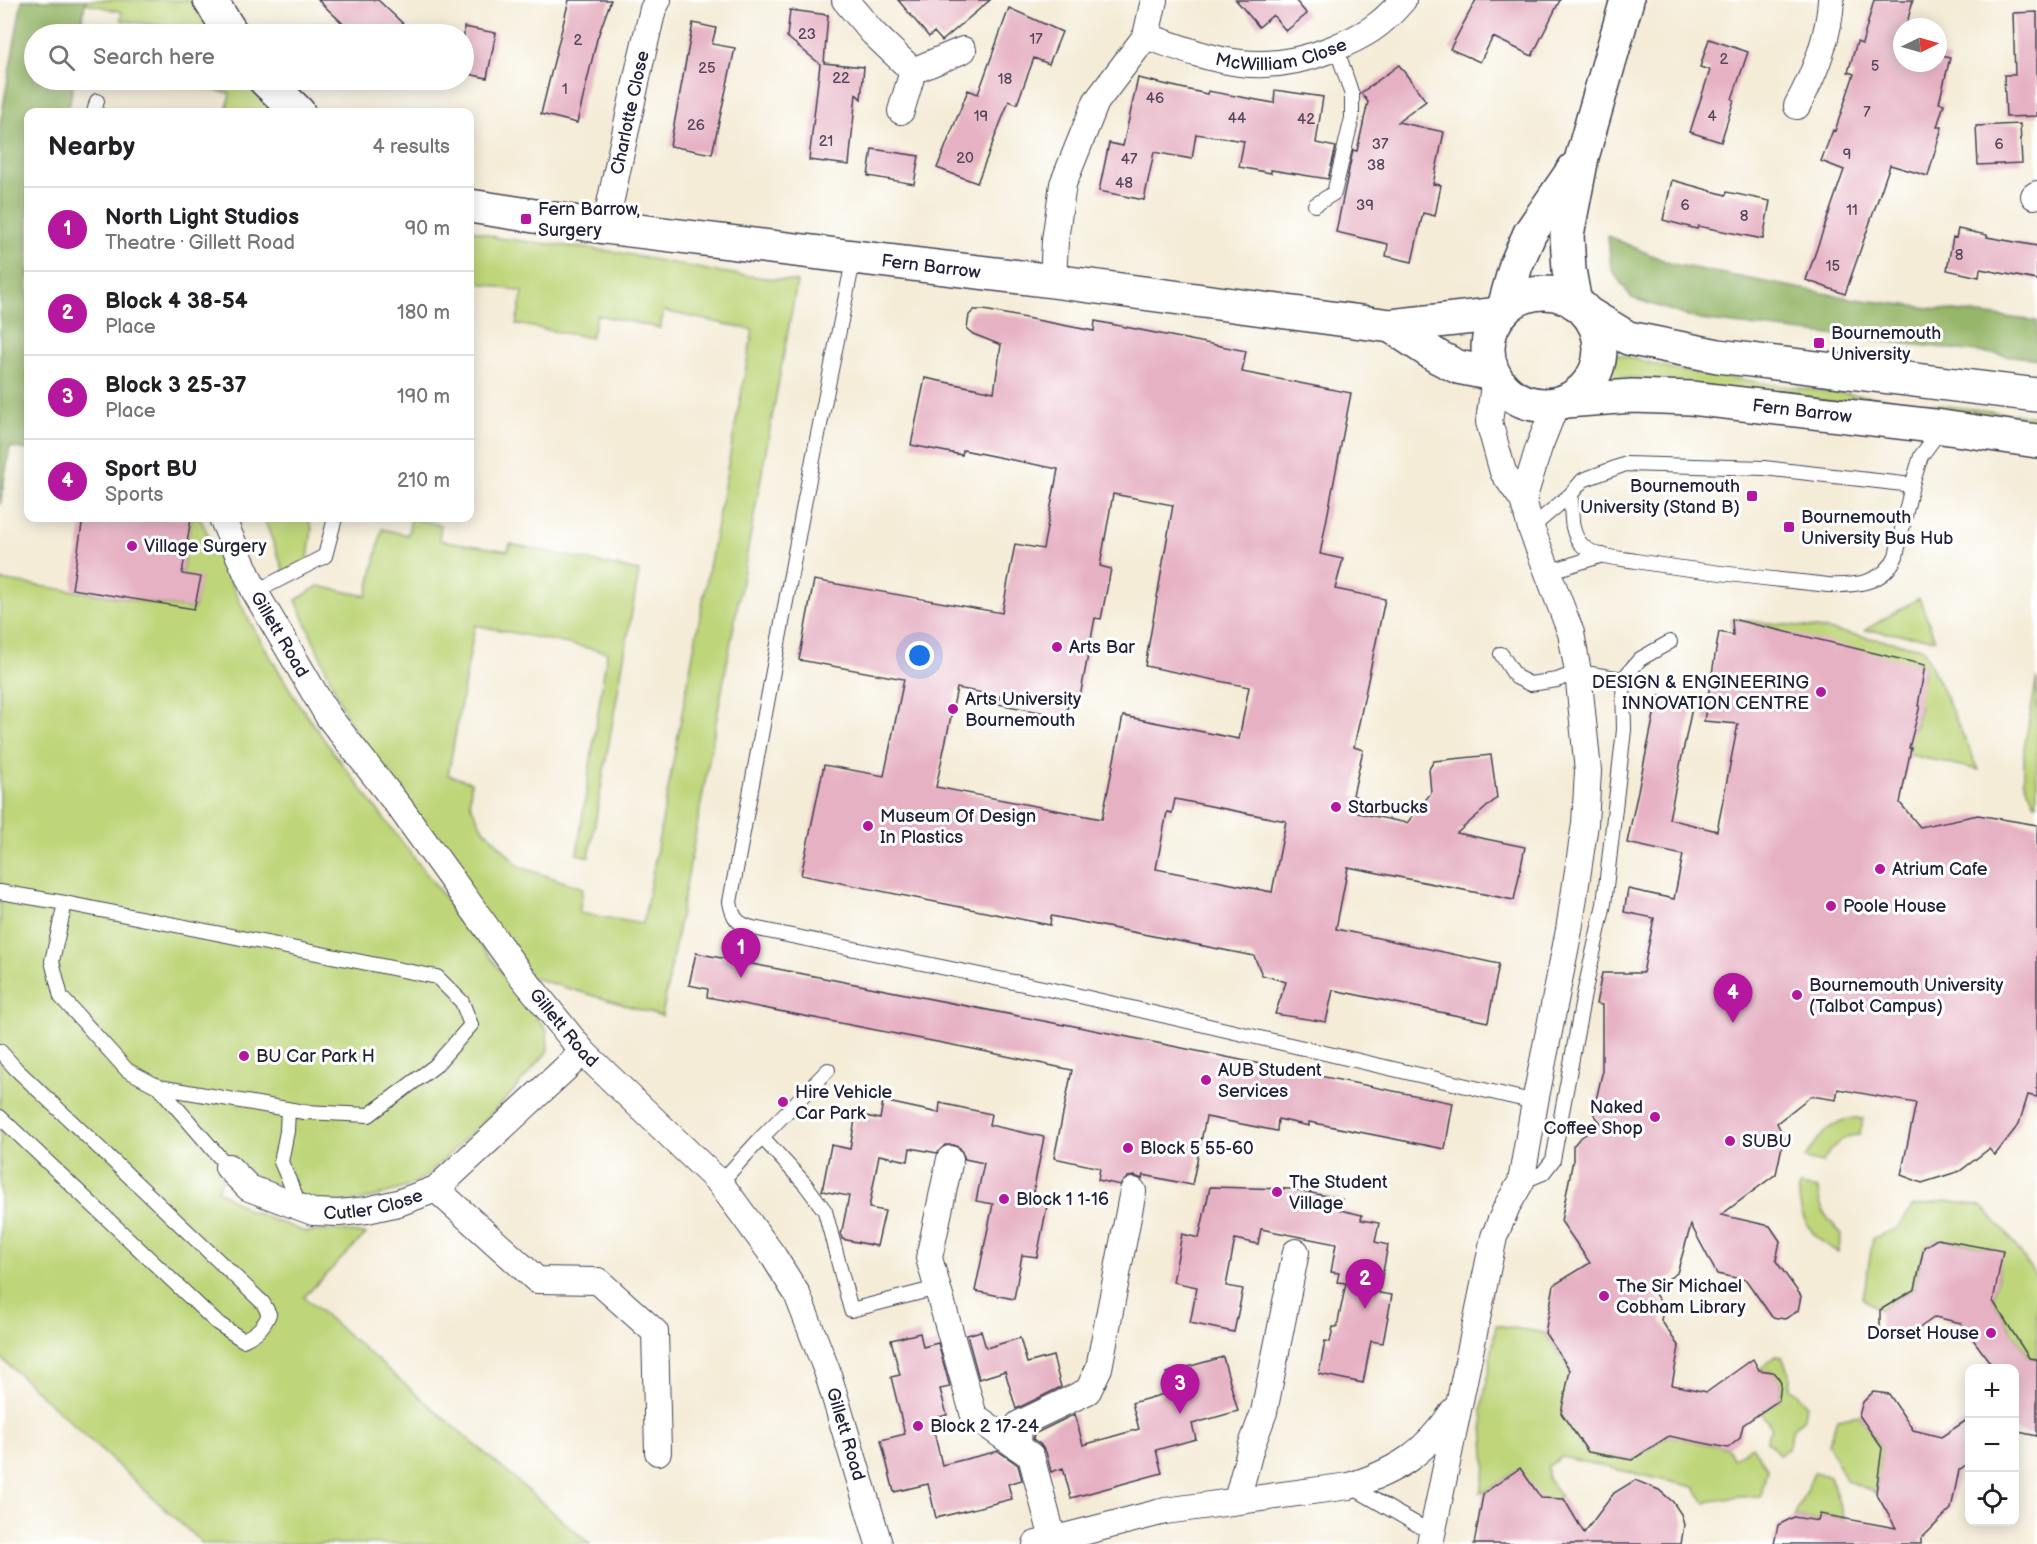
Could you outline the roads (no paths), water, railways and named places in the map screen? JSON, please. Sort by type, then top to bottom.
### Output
[{"type":"street","points":[[210,0],[226,24]]},
{"type":"street","name":"Charlotte Close","points":[[605,227],[640,64],[653,9],[658,0]]},
{"type":"street","points":[[845,0],[873,33],[913,71]]},
{"type":"street","points":[[1053,281],[1055,240],[1063,184],[1096,102],[1146,36],[1154,0]]},
{"type":"street","name":"McWilliam Close","points":[[1146,36],[1202,56],[1231,62],[1256,65],[1293,62],[1370,32],[1403,0]]},
{"type":"street","points":[[1523,500],[1539,447],[1561,403],[1575,396],[1588,384],[1598,364],[1600,342],[1594,325],[1581,308],[1569,270],[1567,235],[1582,157],[1627,0]]},
{"type":"street","points":[[1797,106],[1813,77],[1823,46],[1831,0]]},
{"type":"street","points":[[913,71],[963,50]]},
{"type":"street","points":[[901,111],[913,71]]},
{"type":"street","points":[[275,90],[294,108]]},
{"type":"street","points":[[1431,1538],[1494,1237],[1507,1206],[1521,1182],[1569,930],[1585,824],[1588,754],[1578,672],[1570,633],[1523,500],[1503,472],[1489,422],[1494,375],[1488,356],[1491,329],[1502,312],[1516,265],[1530,232],[1582,157]]},
{"type":"street","name":"Fern Barrow","points":[[474,207],[605,227],[1053,281],[1391,326],[1502,312],[1521,298],[1540,293],[1558,295],[1628,338],[1718,356],[2037,394]]},
{"type":"street","name":"Fern Barrow","points":[[1391,326],[1438,357],[1458,367],[1494,375],[1509,393],[1521,401],[1540,406],[1632,396],[1691,398],[1942,427],[2037,441]]},
{"type":"street","name":"Gillett Road","points":[[224,522],[255,592],[328,716],[401,809],[520,974],[583,1052],[720,1183],[797,1294],[826,1371],[879,1544]]},
{"type":"street","name":"Cutler Close","points":[[228,1167],[249,1188],[301,1209],[322,1213],[367,1210],[398,1203],[436,1189],[583,1052]]},
{"type":"street","points":[[950,1159],[928,1258],[974,1416],[1031,1456],[1044,1541],[1165,1511],[1349,1486],[1390,1470],[1421,1451],[1438,1433],[1459,1403]]},
{"type":"street","points":[[436,1189],[537,1280],[598,1281],[655,1332],[658,1452]]},
{"type":"street","points":[[1018,1447],[1019,1424],[1088,1392],[1099,1368],[1133,1191]]},
{"type":"street","points":[[1237,1500],[1251,1447],[1264,1412],[1296,1252]]},
{"type":"lane","points":[[1315,205],[1334,193],[1352,118],[1352,96],[1336,47]]},
{"type":"lane","points":[[854,256],[805,499],[732,891],[730,902],[732,916],[740,925],[1056,990],[1535,1102]]},
{"type":"lane","points":[[1571,494],[1572,525],[1577,539],[1585,548],[1602,555],[1690,570],[1852,586],[1863,584],[1880,576],[1892,566],[1921,456],[1942,427]]},
{"type":"lane","points":[[1531,528],[1571,494],[1582,480],[1626,464],[1764,468],[1912,485]]},
{"type":"lane","points":[[255,592],[325,556],[333,522]]},
{"type":"lane","points":[[1548,572],[1602,555]]},
{"type":"lane","points":[[1521,1182],[1543,1173],[1553,1160],[1584,994],[1604,904],[1624,730],[1623,679],[1640,659],[1670,642]]},
{"type":"lane","points":[[1501,654],[1516,677],[1530,684],[1557,680],[1578,672],[1623,679]]},
{"type":"lane","points":[[0,892],[66,903],[437,977],[462,1002],[471,1025],[435,1066],[369,1115],[288,1110],[159,1087],[127,1070],[61,997],[52,960],[66,903]]},
{"type":"lane","points":[[0,1051],[16,1069],[262,1303],[269,1314],[264,1325],[243,1340],[216,1322],[0,1117]]},
{"type":"lane","points":[[720,1183],[828,1070]]},
{"type":"lane","points":[[159,1087],[228,1167]]},
{"type":"lane","points":[[288,1110],[287,1131],[281,1162],[301,1209]]},
{"type":"lane","points":[[762,1137],[805,1184],[825,1211],[851,1310],[937,1288]]},
{"type":"lane","points":[[1349,1486],[1431,1538]]},
{"type":"place","name":"Fern Barrow, Surgery","points":[[526,219]]},
{"type":"place","name":"Bournemouth University","points":[[1819,343]]},
{"type":"place","name":"Bournemouth University (Stand B)","points":[[1752,496]]},
{"type":"place","name":"Bournemouth University Bus Hub","points":[[1789,527]]},
{"type":"place","name":"Village Surgery","points":[[132,546]]},
{"type":"place","name":"Arts Bar","points":[[1057,647]]},
{"type":"place","name":"DESIGN & ENGINEERING INNOVATION CENTRE","points":[[1821,692]]},
{"type":"place","name":"Arts University Bournemouth","points":[[953,709]]},
{"type":"place","name":"Starbucks","points":[[1336,807]]},
{"type":"place","name":"Museum Of Design In Plastics","points":[[868,826]]},
{"type":"place","name":"Atrium Cafe","points":[[1880,869]]},
{"type":"place","name":"Poole House","points":[[1831,906]]},
{"type":"place","name":"North Light Studios","points":[[741,978]]},
{"type":"place","name":"Bournemouth University (Talbot Campus)","points":[[1797,995]]},
{"type":"place","name":"Sport BU","points":[[1733,1023]]},
{"type":"place","name":"BU Car Park H","points":[[244,1056]]},
{"type":"place","name":"AUB Student Services","points":[[1206,1080]]},
{"type":"place","name":"Hire Vehicle Car Park","points":[[783,1102]]},
{"type":"place","name":"Naked Coffee Shop","points":[[1655,1117]]},
{"type":"place","name":"SUBU","points":[[1730,1141]]},
{"type":"place","name":"Block 5 55-60","points":[[1128,1148]]},
{"type":"place","name":"The Student Village","points":[[1277,1192]]},
{"type":"place","name":"Block 1 1-16","points":[[1004,1199]]},
{"type":"place","name":"The Sir Michael Cobham Library","points":[[1604,1296]]},
{"type":"place","name":"Block 4 38-54","points":[[1365,1309]]},
{"type":"place","name":"Dorset House","points":[[1991,1333]]},
{"type":"place","name":"Block 3 25-37","points":[[1180,1414]]},
{"type":"place","name":"Block 2 17-24","points":[[918,1426]]}]
